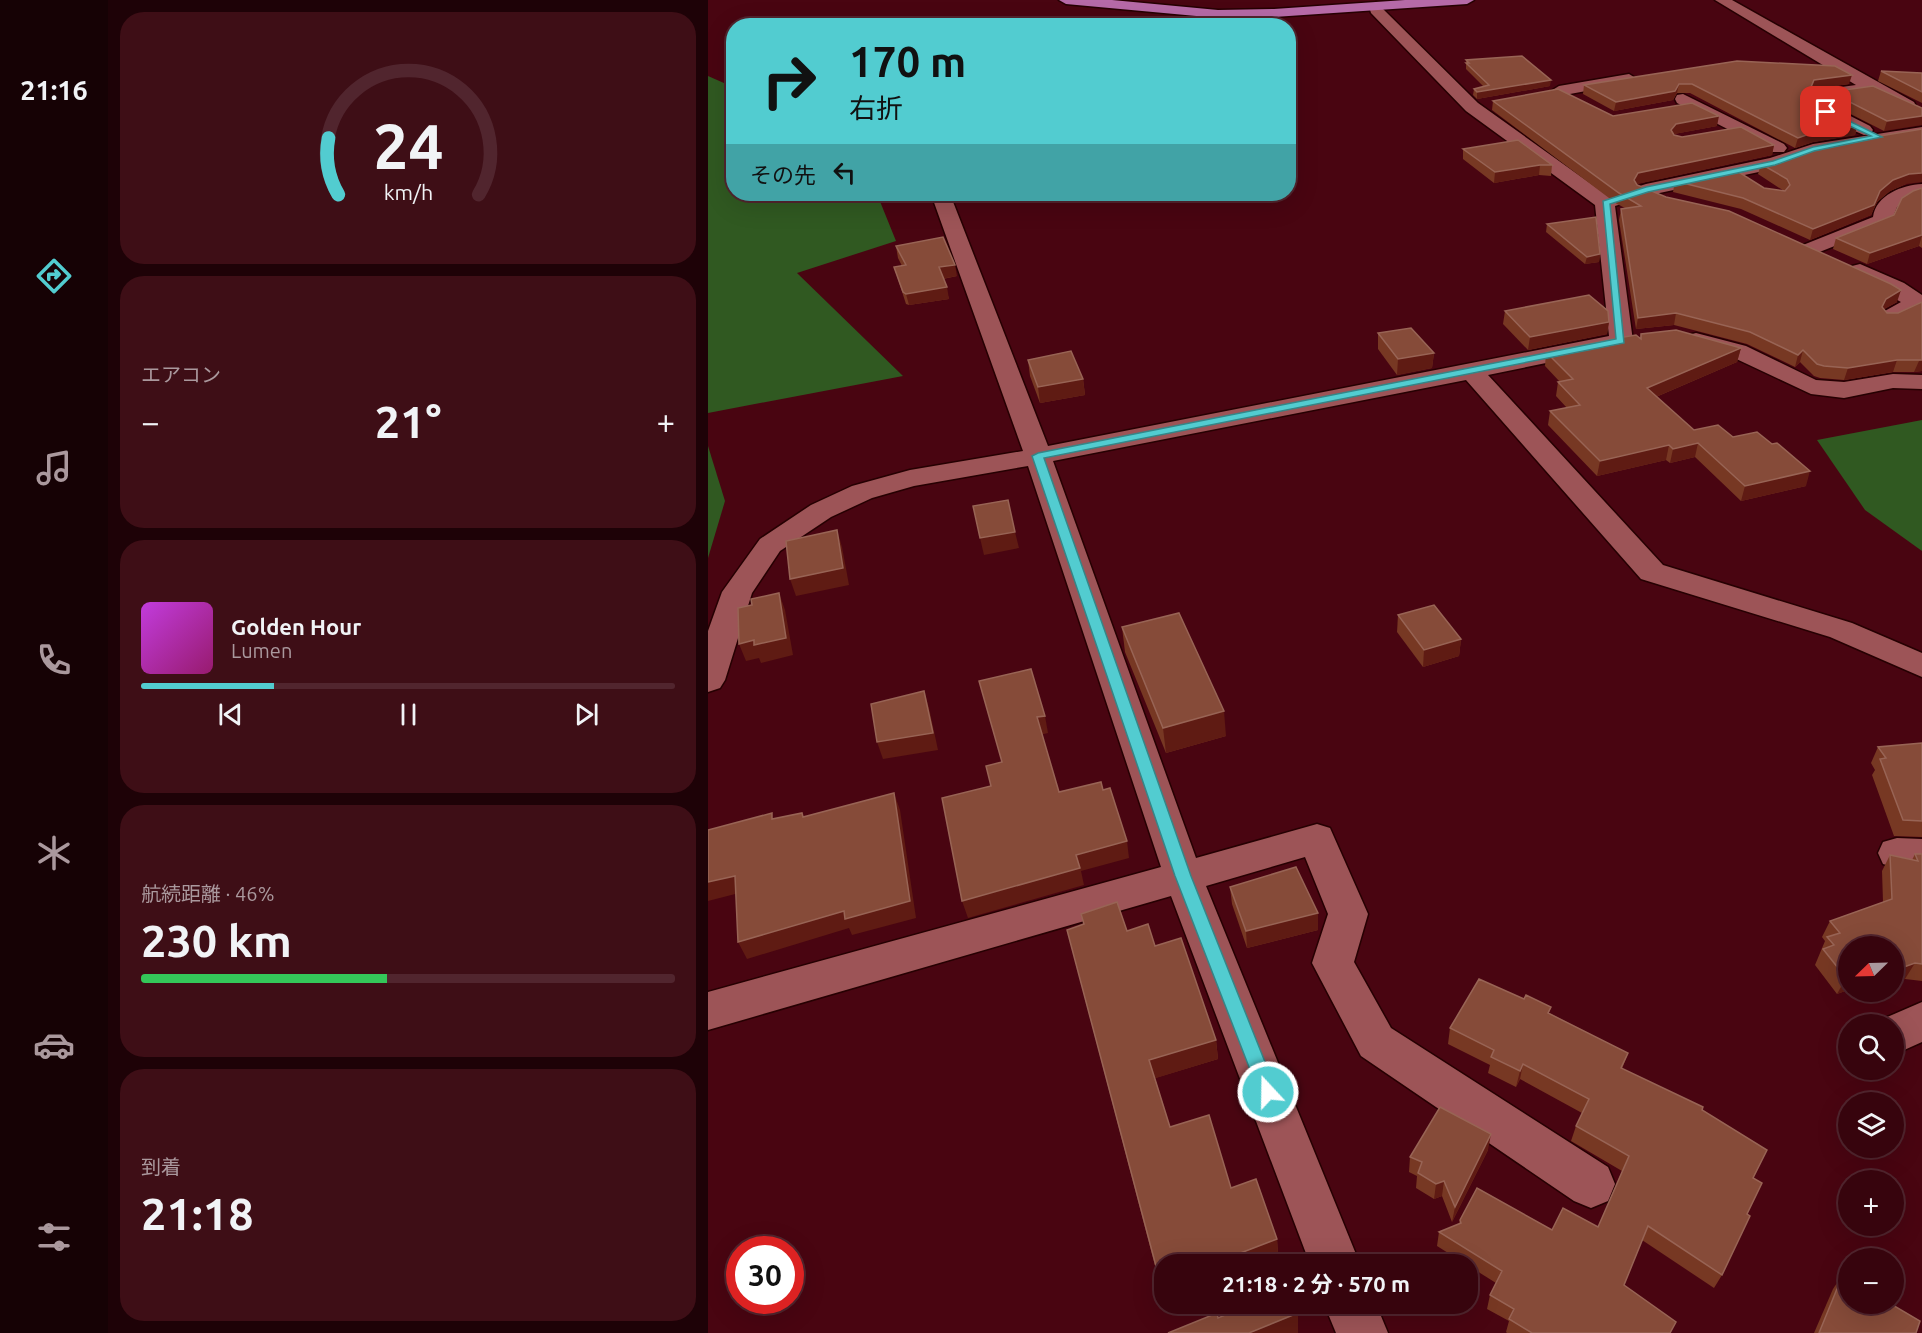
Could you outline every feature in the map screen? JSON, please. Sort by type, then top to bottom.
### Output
[{"type":"main road","points":[[1066,0],[1218,14],[1467,0]]},
{"type":"street","points":[[1722,0],[1841,70]]},
{"type":"street","points":[[708,680],[737,592],[770,545],[821,511],[862,492],[910,478],[1038,456],[1631,340],[1605,203],[1473,107],[1376,10],[1376,6]]},
{"type":"street","points":[[1803,66],[1841,70],[1877,81],[1922,113]]},
{"type":"street","points":[[1538,95],[1649,76]]},
{"type":"street","points":[[1877,81],[1818,95],[1816,104],[1826,112],[1879,137]]},
{"type":"street","points":[[1559,91],[1580,102]]},
{"type":"street","points":[[1473,107],[1494,103]]},
{"type":"street","points":[[1683,104],[1742,129],[1792,156]]},
{"type":"street","points":[[1711,135],[1742,129]]},
{"type":"street","points":[[1605,203],[1646,190],[1775,163],[1813,149],[1921,132]]},
{"type":"street","points":[[1735,171],[1755,183]]},
{"type":"street","points":[[1810,249],[1883,220],[1882,214],[1886,204],[1915,189],[1922,190]]},
{"type":"street","points":[[1646,190],[1682,203]]},
{"type":"street","points":[[943,201],[1038,456],[1183,876],[1331,1254]]},
{"type":"street","points":[[1791,241],[1896,288],[1917,302],[1891,317]]},
{"type":"street","points":[[1673,334],[1738,351],[1811,387],[1844,390],[1893,381],[1922,382]]},
{"type":"street","points":[[1472,372],[1652,572],[1841,630],[1922,666]]},
{"type":"street","points":[[708,1011],[1317,838],[1348,914],[1333,963],[1376,1042],[1592,1184]]},
{"type":"street","points":[[1904,1030],[1922,1021]]},
{"type":"street","points":[[1354,1314],[1362,1333]]},
{"type":"green space","points":[[708,76],[726,84],[726,201],[880,201],[896,241],[797,273],[903,376],[708,413]]},
{"type":"green space","points":[[1922,420],[1922,551],[1865,510],[1817,440]]},
{"type":"green space","points":[[708,446],[725,501],[708,558]]},
{"type":"building","points":[[1522,56],[1551,80],[1477,92],[1474,89],[1489,85],[1466,63],[1469,63],[1466,60]]},
{"type":"building","points":[[1737,61],[1835,66],[1852,75],[1814,80],[1808,94],[1821,109],[1857,126],[1815,132],[1798,138],[1692,84],[1679,84],[1675,91],[1616,102],[1584,85]]},
{"type":"building","points":[[1881,71],[1922,73],[1922,92]]},
{"type":"building","points":[[1873,86],[1922,108],[1922,116],[1887,121],[1830,92]]},
{"type":"building","points":[[1558,89],[1613,116],[1692,103],[1719,116],[1676,124],[1671,130],[1674,135],[1682,137],[1741,127],[1774,145],[1638,173],[1634,180],[1637,185],[1666,197],[1729,211],[1891,284],[1901,290],[1886,299],[1882,307],[1887,313],[1898,313],[1922,302],[1922,360],[1897,360],[1848,368],[1824,366],[1817,364],[1803,350],[1798,355],[1750,332],[1676,313],[1638,318],[1621,209],[1641,206],[1619,193],[1493,101]]},
{"type":"building","points":[[1922,129],[1922,173],[1909,174],[1893,180],[1880,191],[1874,205],[1813,229],[1743,198],[1675,181],[1734,169],[1764,188],[1785,191],[1790,185],[1787,179],[1761,164],[1785,159],[1820,146]]},
{"type":"building","points":[[1518,140],[1552,165],[1495,172],[1463,149]]},
{"type":"building","points":[[1922,188],[1922,235],[1870,253],[1836,238],[1894,215],[1902,198]]},
{"type":"building","points":[[1596,217],[1600,254],[1587,257],[1547,224]]},
{"type":"building","points":[[943,237],[955,265],[939,267],[947,287],[906,294],[903,292],[894,267],[906,265],[896,246]]},
{"type":"building","points":[[1589,295],[1608,311],[1609,322],[1530,337],[1505,311]]},
{"type":"building","points":[[1411,328],[1434,353],[1398,359],[1378,333]]},
{"type":"building","points":[[1676,330],[1741,348],[1647,388],[1694,430],[1718,425],[1733,437],[1757,432],[1772,444],[1777,443],[1810,471],[1745,486],[1698,443],[1673,449],[1669,445],[1600,461],[1550,411],[1580,405],[1558,382],[1573,379],[1546,352],[1636,335],[1641,339],[1641,334]]},
{"type":"building","points":[[1071,351],[1083,379],[1038,387],[1028,360]]},
{"type":"building","points":[[1008,500],[1015,532],[980,538],[973,506]]},
{"type":"building","points":[[837,530],[843,568],[790,579],[786,541]]},
{"type":"building","points":[[779,593],[786,638],[754,645],[754,640],[739,644],[738,608],[752,605],[751,599]]},
{"type":"building","points":[[1434,605],[1461,639],[1424,650],[1398,615]]},
{"type":"building","points":[[1179,613],[1224,711],[1163,728],[1122,627]]},
{"type":"building","points":[[1031,669],[1045,716],[1037,717],[1059,792],[1101,782],[1103,790],[1110,788],[1127,841],[1076,855],[1080,868],[962,901],[942,798],[991,786],[986,766],[1002,762],[979,681]]},
{"type":"building","points":[[924,691],[933,733],[877,742],[871,704]]},
{"type":"building","points":[[1922,743],[1922,821],[1903,820],[1880,759],[1886,758],[1878,747]]},
{"type":"building","points":[[894,793],[910,901],[845,919],[844,911],[738,942],[735,876],[708,882],[708,830],[772,813],[772,819],[802,813],[803,817]]},
{"type":"building","points":[[1915,854],[1922,854],[1922,964],[1915,963],[1904,967],[1904,936],[1838,936],[1838,968],[1823,949],[1834,945],[1827,937],[1840,933],[1830,921],[1892,899],[1890,855],[1918,861]]},
{"type":"building","points":[[1296,867],[1318,913],[1246,931],[1230,887]]},
{"type":"building","points":[[1117,902],[1127,931],[1148,924],[1155,946],[1181,938],[1216,1040],[1149,1060],[1170,1127],[1209,1115],[1231,1188],[1256,1179],[1277,1239],[1238,1254],[1154,1254],[1154,1259],[1067,930],[1084,924],[1081,914]]},
{"type":"building","points":[[1479,979],[1524,999],[1526,995],[1551,1007],[1548,1013],[1628,1053],[1621,1068],[1703,1107],[1702,1110],[1767,1150],[1753,1178],[1762,1183],[1747,1214],[1750,1216],[1722,1275],[1648,1226],[1624,1285],[1676,1322],[1670,1333],[1532,1333],[1509,1319],[1514,1309],[1490,1295],[1502,1271],[1478,1254],[1439,1232],[1461,1223],[1460,1220],[1477,1188],[1552,1230],[1563,1208],[1598,1227],[1629,1156],[1576,1126],[1589,1099],[1523,1064],[1520,1071],[1491,1057],[1494,1050],[1450,1028]]},
{"type":"building","points":[[1440,1107],[1491,1134],[1455,1207],[1444,1181],[1436,1184],[1418,1173],[1422,1162],[1410,1157]]},
{"type":"building","points":[[1838,1286],[1838,1314],[1904,1314],[1904,1312],[1920,1321],[1916,1333],[1819,1333]]},
{"type":"building","points":[[1215,1314],[1217,1314],[1218,1318],[1228,1314],[1296,1314],[1249,1333],[1168,1333]]},
{"type":"route","points":[[1268,1092],[1183,876],[1038,456],[1595,348],[1621,341],[1605,203],[1646,190],[1775,163],[1813,149],[1879,137],[1826,112]]}]
